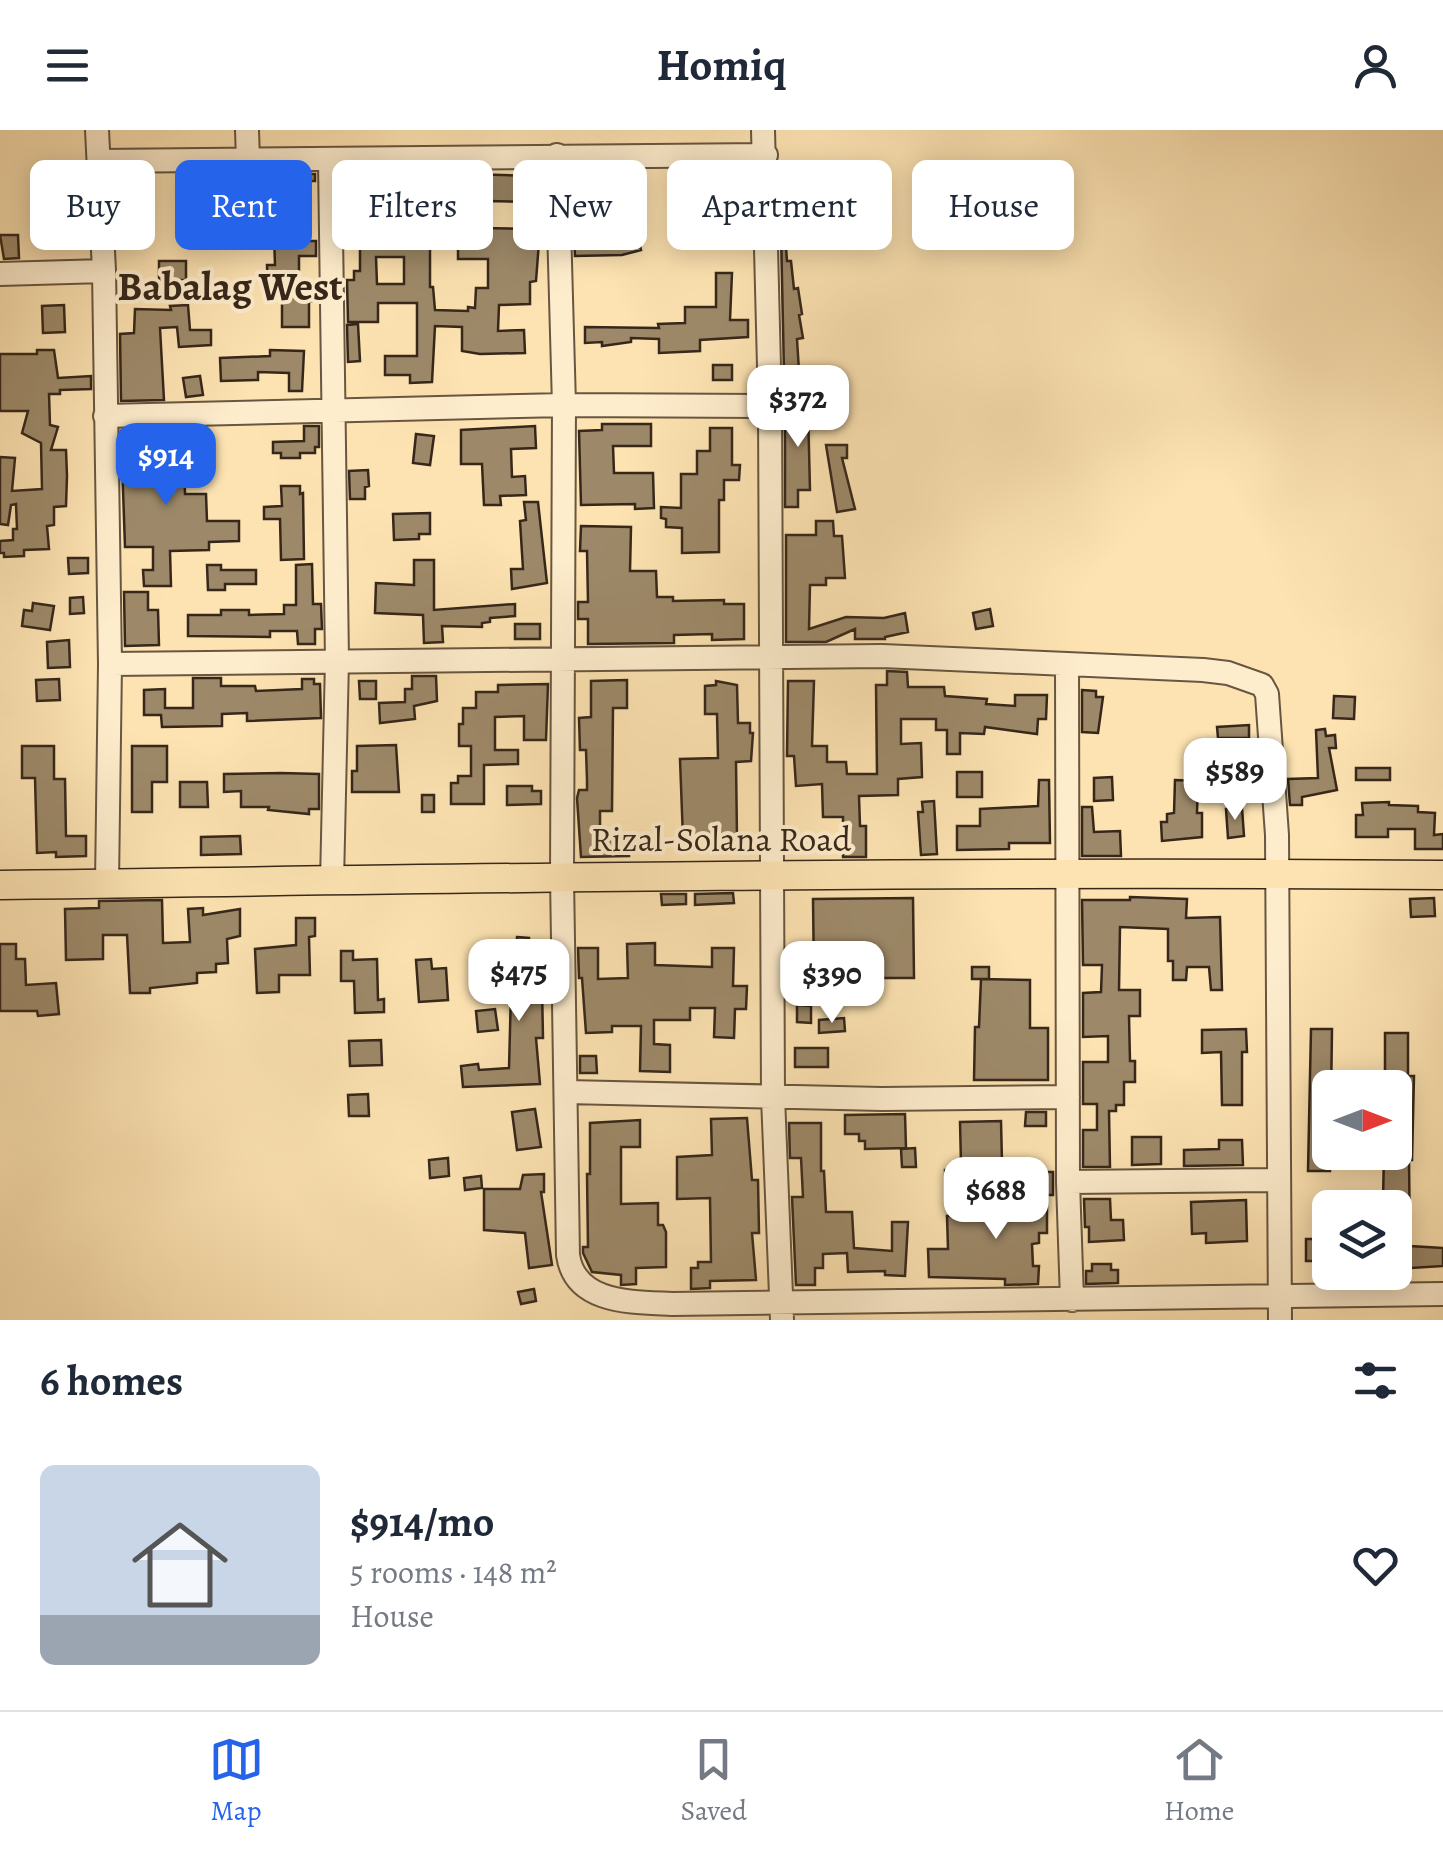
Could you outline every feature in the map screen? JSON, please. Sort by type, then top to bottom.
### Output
[{"type":"main road","name":"Rizal-Solana Road","points":[[0,884],[562,877],[1443,875]]},
{"type":"street","points":[[97,130],[100,160]]},
{"type":"street","points":[[247,130],[248,160]]},
{"type":"street","points":[[763,130],[770,406],[773,1097],[781,1310]]},
{"type":"street","points":[[312,160],[766,154]]},
{"type":"street","points":[[558,155],[564,404],[562,877],[568,1255],[573,1276],[601,1295],[632,1302],[781,1310],[1281,1309],[1443,1294]]},
{"type":"street","points":[[330,160],[337,660],[332,882]]},
{"type":"street","points":[[103,250],[110,664],[107,883]]},
{"type":"street","points":[[0,274],[104,271]]},
{"type":"street","points":[[105,416],[564,404],[770,406]]},
{"type":"street","points":[[110,664],[882,656],[1203,670],[1239,676],[1262,685],[1267,694],[1272,734],[1281,1309]]},
{"type":"street","points":[[1062,1307],[1068,1182],[1067,664]]},
{"type":"street","points":[[567,1092],[1068,1097]]},
{"type":"street","points":[[1068,1182],[1280,1180]]},
{"type":"building","points":[[493,175],[513,175],[513,202],[493,201]]},
{"type":"building","points":[[493,228],[513,229],[513,250],[538,250],[536,281],[530,282],[530,304],[499,305],[498,331],[524,330],[525,353],[462,351],[462,327],[435,326],[432,382],[410,383],[410,375],[385,375],[385,356],[417,356],[417,303],[378,303],[378,322],[348,322],[347,280],[354,280],[354,271],[360,271],[360,250],[430,250],[430,287],[435,310],[468,311],[468,307],[475,308],[476,288],[488,288],[488,259],[458,259],[458,250],[493,250]],"holes":[[[376,257],[404,257],[404,284],[377,284]]]},
{"type":"building","points":[[0,235],[18,235],[19,258],[4,259]]},
{"type":"building","points":[[312,241],[316,241],[316,256],[299,256],[299,282],[313,282],[309,327],[282,327],[282,297],[268,297],[267,265],[275,265],[275,250],[312,250]]},
{"type":"building","points":[[575,250],[641,250],[622,255],[575,256]]},
{"type":"building","points":[[781,250],[786,250],[794,289],[798,288],[803,338],[797,339],[799,371],[784,372]]},
{"type":"building","points":[[159,261],[186,261],[186,280],[159,280]]},
{"type":"building","points":[[716,273],[732,273],[730,320],[748,320],[748,337],[700,340],[700,351],[659,353],[659,339],[631,338],[631,342],[602,346],[602,342],[585,343],[585,327],[659,328],[658,324],[685,323],[685,307],[716,307]]},
{"type":"building","points":[[64,305],[65,332],[43,333],[42,306]]},
{"type":"building","points":[[188,305],[190,330],[211,330],[211,345],[179,347],[177,327],[160,328],[164,400],[121,401],[120,334],[134,333],[135,309],[171,310],[170,306]]},
{"type":"building","points":[[358,324],[360,361],[348,362],[347,325]]},
{"type":"building","points":[[37,350],[54,350],[58,378],[91,376],[91,389],[49,394],[50,425],[58,427],[51,450],[66,450],[67,476],[66,506],[54,507],[54,525],[47,526],[49,549],[24,550],[24,556],[4,557],[0,541],[13,540],[13,529],[17,529],[16,504],[11,505],[8,525],[0,524],[0,457],[15,458],[12,491],[42,489],[41,443],[22,433],[28,411],[0,411],[0,354],[37,354]]},
{"type":"building","points":[[270,350],[304,351],[302,391],[289,391],[289,373],[258,372],[258,380],[221,381],[220,358],[270,356]]},
{"type":"building","points":[[713,365],[732,365],[732,380],[713,380]]},
{"type":"building","points":[[200,376],[203,395],[186,397],[183,378]]},
{"type":"building","points":[[821,396],[822,407],[808,409],[810,490],[798,490],[798,507],[785,507],[785,420],[795,420],[794,397]]},
{"type":"building","points":[[602,424],[651,424],[651,446],[613,446],[614,473],[653,473],[654,508],[635,509],[635,504],[581,505],[579,431],[602,430]]},
{"type":"building","points":[[304,426],[319,426],[319,447],[315,447],[315,453],[281,458],[281,453],[273,453],[273,442],[304,441]]},
{"type":"building","points":[[535,426],[536,448],[511,449],[512,477],[525,476],[526,495],[500,496],[501,505],[484,505],[482,464],[461,464],[461,430]]},
{"type":"building","points":[[710,428],[732,428],[732,465],[740,465],[739,480],[724,480],[724,500],[719,500],[719,552],[682,553],[682,528],[666,527],[661,507],[681,508],[681,474],[697,474],[697,451],[710,451]]},
{"type":"building","points":[[132,430],[135,453],[208,449],[205,465],[184,461],[185,494],[206,494],[207,521],[239,521],[239,541],[209,542],[209,550],[170,551],[171,586],[144,586],[143,570],[153,570],[153,547],[125,547],[121,431]]},
{"type":"building","points":[[416,434],[434,436],[430,465],[413,463]]},
{"type":"building","points":[[826,445],[847,445],[847,458],[842,458],[855,509],[837,512]]},
{"type":"building","points":[[368,470],[365,499],[350,499],[349,471]]},
{"type":"building","points":[[281,486],[300,486],[300,494],[303,493],[304,559],[281,560],[280,519],[264,519],[264,507],[282,506]]},
{"type":"building","points":[[524,502],[538,502],[547,583],[512,589],[511,569],[523,569],[520,521],[526,520]]},
{"type":"building","points":[[430,513],[430,534],[419,534],[419,539],[394,540],[393,514]]},
{"type":"building","points":[[816,521],[833,521],[834,536],[842,536],[845,578],[826,578],[826,585],[810,585],[809,629],[846,617],[884,618],[905,613],[908,632],[885,639],[855,639],[855,629],[826,642],[786,642],[786,535],[816,535]]},
{"type":"building","points":[[581,526],[631,527],[630,571],[656,571],[657,597],[744,604],[744,639],[712,640],[712,634],[674,635],[674,643],[588,644],[588,619],[578,619],[578,602],[588,602],[587,551],[580,551]]},
{"type":"building","points":[[68,558],[88,558],[88,573],[69,574]]},
{"type":"building","points":[[414,560],[434,560],[434,610],[515,604],[515,616],[490,618],[482,627],[442,626],[443,642],[424,643],[423,615],[375,613],[376,583],[414,585]]},
{"type":"building","points":[[312,564],[313,604],[321,604],[322,629],[315,629],[315,644],[298,644],[297,631],[270,631],[270,637],[188,636],[188,615],[221,615],[221,610],[249,610],[249,615],[284,614],[284,605],[296,605],[296,565]]},
{"type":"building","points":[[207,565],[221,565],[221,570],[256,570],[256,584],[225,584],[225,590],[208,590]]},
{"type":"building","points":[[124,592],[148,592],[148,610],[158,610],[159,645],[125,646]]},
{"type":"building","points":[[83,597],[84,613],[70,614],[70,598]]},
{"type":"building","points":[[33,603],[54,606],[50,630],[22,626],[24,610],[32,611]]},
{"type":"building","points":[[990,609],[993,626],[976,629],[973,613]]},
{"type":"building","points":[[515,624],[540,624],[540,639],[515,639]]},
{"type":"building","points":[[69,640],[70,667],[48,668],[47,642]]},
{"type":"building","points":[[887,671],[907,672],[908,687],[944,687],[945,696],[987,699],[986,704],[1015,706],[1015,695],[1047,695],[1046,719],[1038,719],[1037,734],[985,727],[984,734],[960,733],[960,754],[947,754],[947,730],[936,730],[936,719],[901,719],[901,744],[921,743],[922,777],[898,779],[898,795],[859,796],[860,826],[866,826],[866,857],[843,857],[843,817],[823,817],[822,784],[796,786],[794,756],[787,756],[788,681],[814,681],[812,746],[827,746],[827,762],[846,762],[847,774],[877,774],[876,685],[887,685]]},
{"type":"building","points":[[412,676],[436,676],[437,701],[414,706],[415,719],[380,723],[379,703],[405,702],[405,689],[412,689]]},
{"type":"building","points":[[193,678],[221,678],[221,686],[255,686],[256,691],[302,689],[302,679],[314,679],[314,684],[320,684],[321,718],[247,721],[247,713],[222,714],[222,726],[162,727],[161,715],[144,715],[144,690],[165,689],[165,708],[193,708]]},
{"type":"building","points":[[59,679],[60,700],[37,701],[36,680]]},
{"type":"building","points":[[627,680],[627,708],[613,708],[612,811],[600,811],[600,840],[629,840],[629,856],[581,857],[577,798],[579,790],[587,790],[587,780],[586,750],[580,750],[579,718],[591,717],[591,681]]},
{"type":"building","points":[[359,681],[376,681],[376,699],[360,699]]},
{"type":"building","points":[[716,681],[737,685],[738,723],[750,723],[753,733],[751,761],[736,762],[737,838],[683,839],[680,759],[718,758],[717,714],[705,714],[705,686],[716,685]]},
{"type":"building","points":[[548,684],[546,740],[524,740],[524,716],[495,717],[495,750],[518,750],[518,764],[484,765],[484,804],[451,804],[451,783],[458,783],[458,776],[471,776],[471,746],[459,746],[463,708],[476,708],[476,692],[498,692],[498,685]]},
{"type":"building","points":[[1082,690],[1096,691],[1096,697],[1103,697],[1098,733],[1082,732]]},
{"type":"building","points":[[1334,696],[1355,697],[1354,719],[1333,718]]},
{"type":"building","points":[[1249,725],[1249,738],[1218,738],[1217,727]]},
{"type":"building","points":[[1325,729],[1326,736],[1335,735],[1336,748],[1329,748],[1337,790],[1302,797],[1302,805],[1290,805],[1288,779],[1318,778],[1316,730]]},
{"type":"building","points":[[396,745],[399,792],[352,792],[357,746]]},
{"type":"building","points":[[22,746],[54,746],[54,779],[65,779],[66,836],[86,836],[86,856],[37,853],[35,778],[22,778]]},
{"type":"building","points":[[132,746],[167,746],[167,782],[152,782],[152,812],[132,812]]},
{"type":"building","points":[[1356,768],[1390,768],[1390,780],[1356,780]]},
{"type":"building","points":[[957,772],[982,772],[982,797],[957,797]]},
{"type":"building","points":[[224,774],[319,774],[319,809],[309,809],[309,814],[241,807],[241,791],[224,792]]},
{"type":"building","points":[[1112,777],[1113,800],[1094,801],[1094,778]]},
{"type":"building","points":[[1039,780],[1049,780],[1050,843],[1009,843],[1009,849],[957,850],[957,826],[980,826],[980,809],[1038,806]]},
{"type":"building","points":[[1175,780],[1198,781],[1197,813],[1202,813],[1202,837],[1162,841],[1161,822],[1167,822],[1167,814],[1174,813]]},
{"type":"building","points":[[180,782],[207,782],[208,807],[180,807]]},
{"type":"building","points":[[507,786],[532,786],[532,791],[541,791],[541,804],[507,805]]},
{"type":"building","points":[[422,795],[434,795],[434,812],[422,812]]},
{"type":"building","points":[[934,801],[937,854],[921,855],[918,812],[923,812],[922,802]]},
{"type":"building","points":[[1389,802],[1435,813],[1434,835],[1443,834],[1443,849],[1415,849],[1415,829],[1388,829],[1388,837],[1356,837],[1356,815],[1363,815],[1362,803]]},
{"type":"building","points":[[1082,807],[1092,807],[1094,832],[1120,831],[1121,856],[1082,856]]},
{"type":"building","points":[[1242,808],[1244,836],[1228,838],[1226,809]]},
{"type":"building","points":[[240,836],[241,854],[201,855],[201,837]]},
{"type":"building","points":[[733,893],[734,903],[695,905],[695,894]]},
{"type":"building","points":[[661,894],[686,894],[686,904],[662,905]]},
{"type":"building","points":[[913,898],[914,978],[861,978],[861,986],[847,986],[847,978],[814,978],[813,899]]},
{"type":"building","points":[[1434,898],[1435,916],[1411,917],[1410,899]]},
{"type":"building","points":[[1187,899],[1186,918],[1220,917],[1222,990],[1211,990],[1209,967],[1187,967],[1186,980],[1173,980],[1173,961],[1168,961],[1168,929],[1120,927],[1119,990],[1140,990],[1140,1016],[1129,1016],[1130,1061],[1135,1061],[1135,1082],[1124,1082],[1124,1105],[1109,1111],[1110,1167],[1083,1167],[1083,1130],[1097,1130],[1097,1104],[1083,1104],[1083,1062],[1108,1062],[1108,1036],[1083,1037],[1083,993],[1101,992],[1102,965],[1083,965],[1082,900]]},
{"type":"building","points":[[162,900],[163,943],[190,942],[188,909],[203,908],[203,915],[240,909],[240,936],[227,939],[228,963],[216,964],[216,972],[197,973],[197,983],[130,993],[127,935],[103,935],[103,959],[66,960],[65,909],[99,908],[99,901]]},
{"type":"building","points":[[296,918],[315,918],[315,936],[309,937],[310,975],[279,975],[279,992],[257,993],[255,949],[296,945]]},
{"type":"building","points":[[517,937],[529,938],[529,948],[543,949],[543,1038],[536,1038],[540,1084],[463,1087],[461,1066],[478,1064],[479,1070],[509,1068],[512,953],[516,953]]},
{"type":"building","points":[[655,943],[655,965],[712,967],[712,948],[734,948],[733,986],[747,986],[746,1009],[735,1009],[734,1038],[714,1037],[715,1008],[690,1008],[690,1020],[654,1020],[654,1044],[670,1045],[670,1072],[640,1071],[641,1026],[612,1026],[612,1032],[586,1033],[579,978],[578,948],[598,948],[598,979],[628,978],[627,944]]},
{"type":"building","points":[[0,944],[16,944],[16,959],[25,959],[26,985],[56,983],[59,1014],[38,1016],[37,1011],[0,1011]]},
{"type":"building","points":[[341,951],[353,951],[353,960],[377,959],[378,1000],[384,999],[384,1012],[355,1013],[354,981],[341,981]]},
{"type":"building","points":[[487,953],[490,969],[477,971],[474,954]]},
{"type":"building","points":[[431,959],[432,969],[446,968],[448,1000],[419,1002],[416,960]]},
{"type":"building","points":[[972,967],[989,967],[989,979],[972,979]]},
{"type":"building","points":[[981,979],[1030,980],[1030,1028],[1048,1028],[1048,1080],[974,1080]]},
{"type":"building","points":[[797,1005],[811,1006],[811,1023],[797,1022]]},
{"type":"building","points":[[495,1009],[498,1030],[478,1032],[476,1011]]},
{"type":"building","points":[[844,1018],[845,1031],[819,1033],[819,1020]]},
{"type":"building","points":[[1246,1029],[1242,1105],[1222,1105],[1221,1052],[1202,1053],[1202,1030]]},
{"type":"building","points":[[1311,1029],[1332,1029],[1331,1070],[1312,1070],[1312,1170],[1330,1171],[1308,1171]]},
{"type":"building","points":[[1385,1033],[1408,1033],[1408,1070],[1385,1070]]},
{"type":"building","points":[[381,1040],[382,1065],[350,1066],[349,1041]]},
{"type":"building","points":[[795,1048],[828,1048],[828,1067],[795,1067]]},
{"type":"building","points":[[580,1056],[596,1056],[597,1073],[580,1073]]},
{"type":"building","points":[[1412,1076],[1414,1076],[1412,1160]]},
{"type":"building","points":[[368,1094],[369,1116],[349,1116],[348,1095]]},
{"type":"building","points":[[535,1109],[541,1147],[517,1150],[512,1112]]},
{"type":"building","points":[[1026,1112],[1046,1112],[1046,1126],[1025,1126]]},
{"type":"building","points":[[905,1114],[906,1148],[865,1149],[859,1134],[845,1134],[845,1115]]},
{"type":"building","points":[[747,1118],[752,1180],[758,1180],[759,1233],[752,1233],[756,1280],[710,1281],[710,1288],[691,1289],[691,1268],[698,1268],[698,1262],[711,1262],[710,1198],[677,1199],[677,1157],[712,1155],[711,1119]]},
{"type":"building","points":[[640,1120],[640,1147],[621,1147],[621,1204],[658,1203],[658,1225],[663,1225],[666,1232],[666,1267],[636,1268],[636,1284],[621,1285],[621,1275],[592,1272],[583,1253],[583,1247],[588,1247],[590,1123]]},
{"type":"building","points":[[1001,1121],[1002,1162],[961,1164],[960,1122]]},
{"type":"building","points":[[789,1123],[821,1123],[826,1212],[852,1212],[854,1248],[892,1251],[892,1222],[908,1222],[905,1276],[885,1275],[885,1271],[848,1272],[847,1253],[823,1254],[823,1268],[815,1268],[815,1285],[796,1285],[792,1197],[803,1197],[801,1158],[790,1158]]},
{"type":"building","points":[[1132,1137],[1161,1137],[1161,1164],[1132,1165]]},
{"type":"building","points":[[1219,1140],[1242,1140],[1243,1165],[1184,1166],[1184,1150],[1219,1149]]},
{"type":"building","points":[[915,1148],[916,1167],[902,1167],[901,1149]]},
{"type":"building","points":[[448,1158],[449,1176],[430,1178],[429,1160]]},
{"type":"building","points":[[945,1170],[972,1170],[972,1191],[946,1192]]},
{"type":"building","points":[[1384,1170],[1409,1170],[1409,1190],[1383,1190]]},
{"type":"building","points":[[1035,1172],[1053,1172],[1053,1195],[1047,1195],[1047,1233],[1039,1233],[1039,1243],[1032,1244],[1033,1266],[1039,1266],[1038,1284],[1005,1285],[1005,1279],[929,1277],[928,1249],[948,1249],[947,1216],[1026,1215],[1026,1198],[1033,1198]]},
{"type":"building","points":[[544,1174],[541,1192],[552,1265],[529,1268],[525,1233],[484,1230],[484,1189],[520,1189],[523,1175]]},
{"type":"building","points":[[481,1176],[482,1188],[465,1190],[464,1178]]},
{"type":"building","points":[[1084,1199],[1110,1199],[1111,1220],[1123,1220],[1124,1240],[1089,1242]]},
{"type":"building","points":[[1246,1200],[1247,1241],[1206,1243],[1206,1233],[1192,1234],[1191,1202]]},
{"type":"building","points":[[1306,1239],[1312,1239],[1312,1261],[1306,1261]]},
{"type":"building","points":[[1412,1246],[1443,1248],[1443,1266],[1412,1268]]},
{"type":"building","points":[[1092,1264],[1111,1264],[1111,1270],[1118,1270],[1118,1283],[1086,1284],[1086,1271],[1092,1271]]},
{"type":"building","points":[[534,1289],[536,1301],[521,1304],[518,1292]]},
{"type":"district","name":"Babalag West","points":[[230,286]]}]
